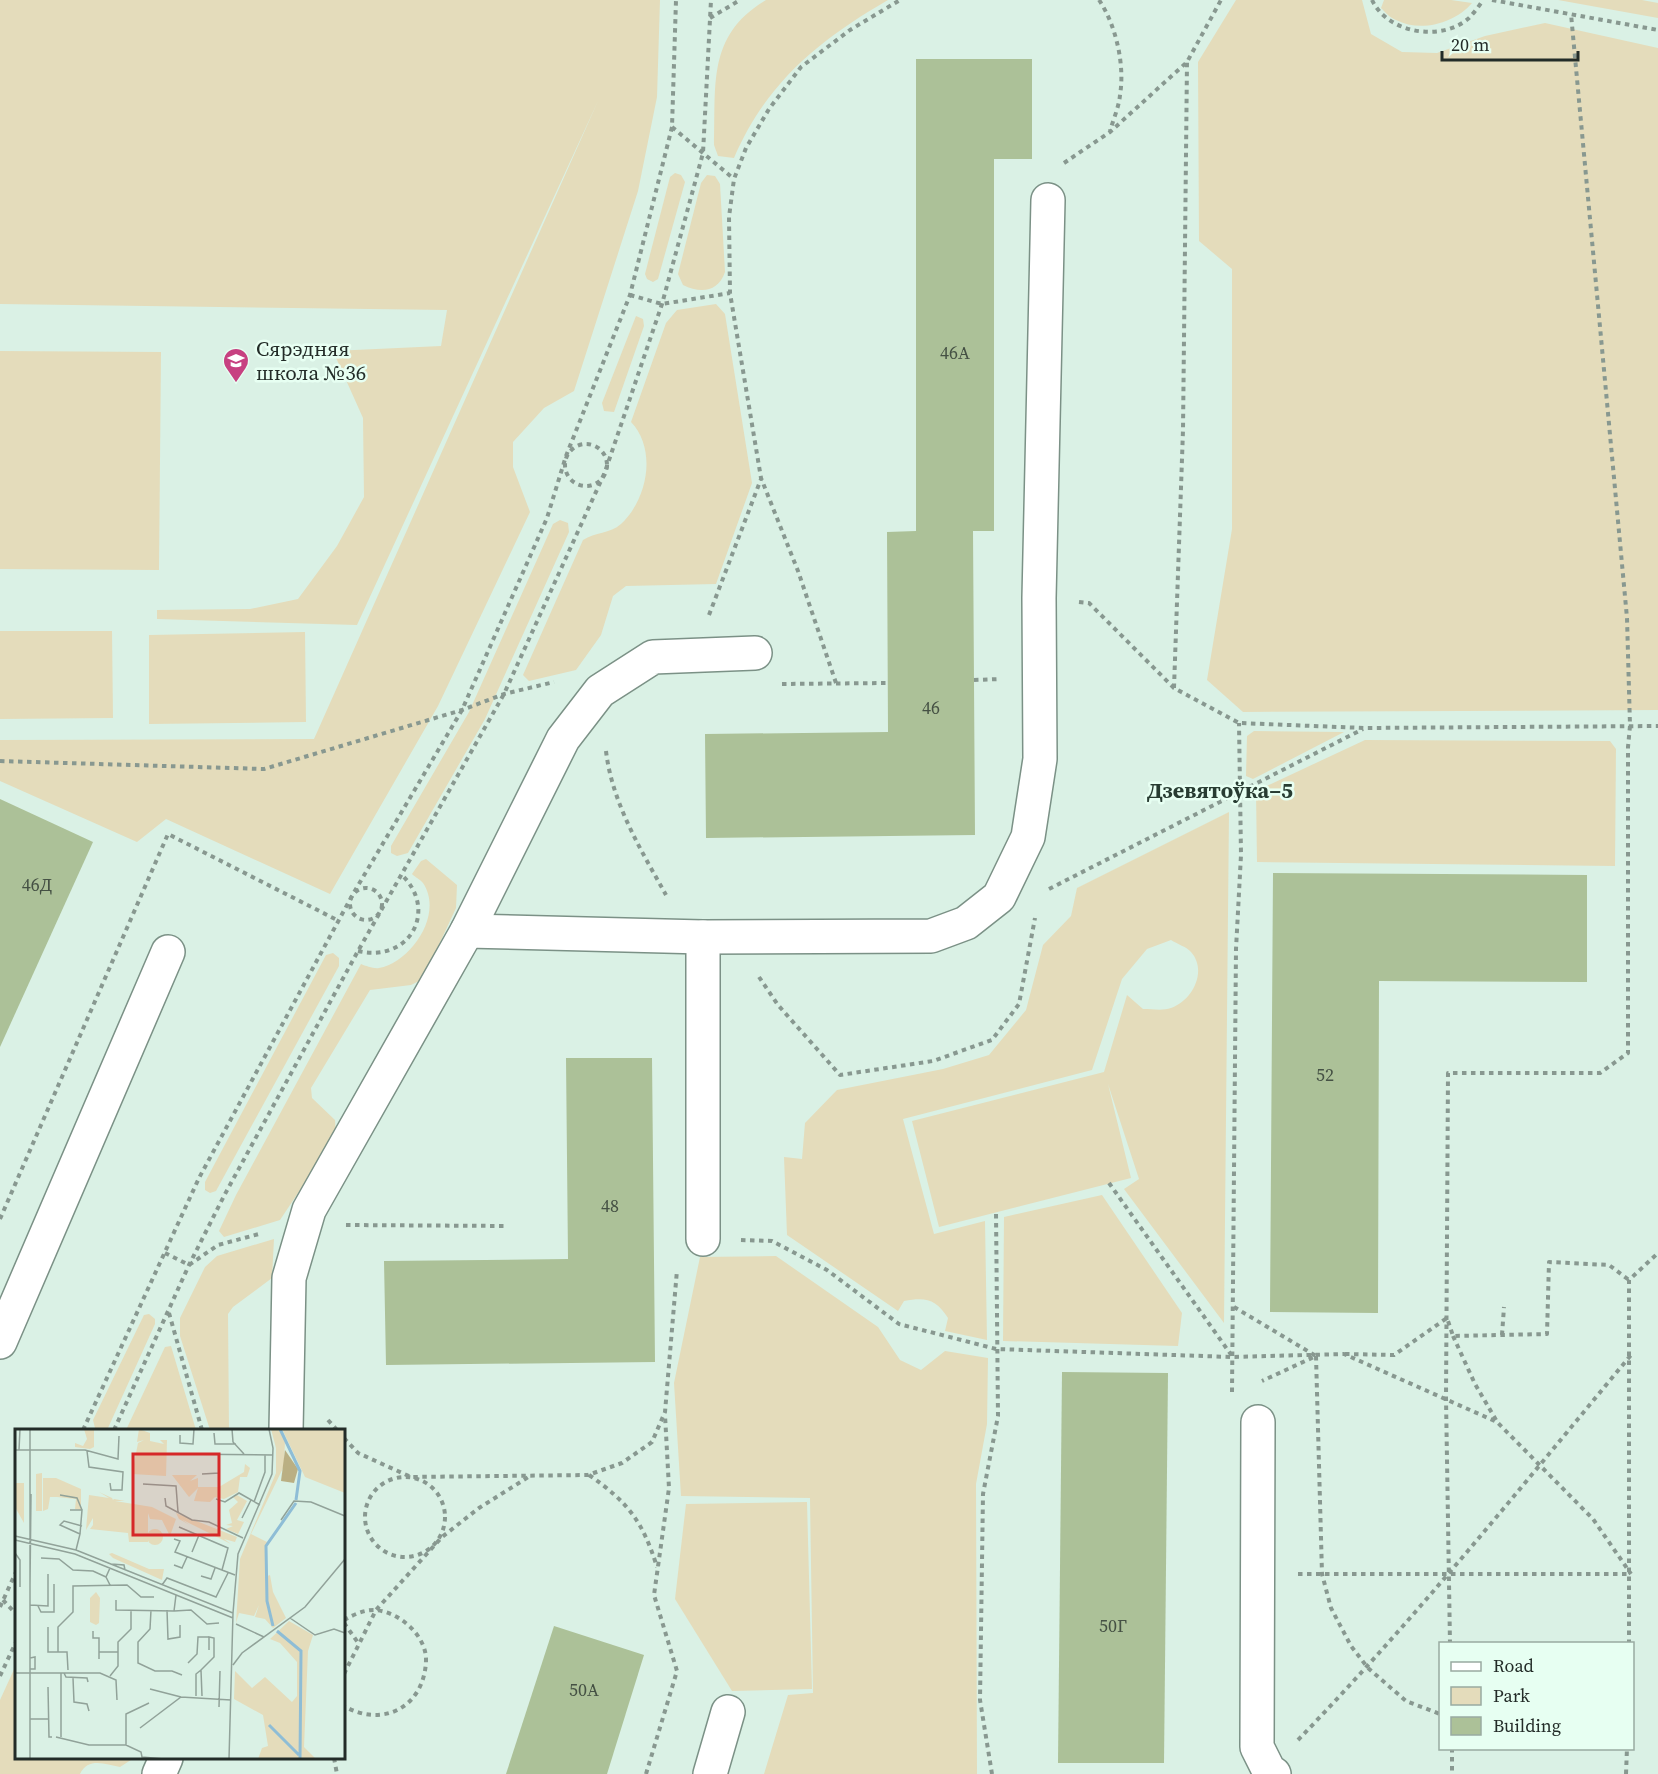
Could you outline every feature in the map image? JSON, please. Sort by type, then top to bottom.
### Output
[{"type":"lane","points":[[467,931],[719,937],[931,936],[966,923],[999,897],[1028,837],[1040,759],[1039,598],[1051,185]]},
{"type":"lane","points":[[286,1429],[289,1278],[309,1210],[467,931],[563,739],[600,691],[654,657],[755,653]]},
{"type":"lane","points":[[703,1239],[719,937]]},
{"type":"lane","points":[[0,1342],[168,952]]},
{"type":"lane","points":[[1258,1422],[1265,1761]]},
{"type":"lane","points":[[710,1774],[728,1712]]},
{"type":"lane","points":[[159,1774],[166,1759]]},
{"type":"path","points":[[83,1429],[199,1178],[353,894],[462,711],[547,518],[566,456],[630,295],[672,127],[676,0]]},
{"type":"path","points":[[115,1429],[189,1266],[380,911],[504,694],[605,472],[662,304],[703,153],[711,0]]},
{"type":"path","points":[[710,18],[741,0]]},
{"type":"path","points":[[836,683],[798,571],[761,478],[730,293],[729,217],[734,179],[746,148],[769,109],[801,68],[849,30],[900,0]]},
{"type":"path","points":[[1099,0],[1114,35],[1120,67],[1120,95],[1110,132]]},
{"type":"path","points":[[1051,185],[1187,62],[1221,0]]},
{"type":"path","points":[[1372,0],[1394,24],[1419,32],[1444,31],[1468,19],[1484,0]]},
{"type":"path","points":[[1492,0],[1658,30]]},
{"type":"path","points":[[1450,1642],[1446,1398],[1448,1073],[1600,1073],[1628,1053],[1628,747],[1630,726],[1627,618],[1571,14]]},
{"type":"path","points":[[1174,688],[1182,430],[1187,62]]},
{"type":"path","points":[[672,127],[734,179]]},
{"type":"path","points":[[630,295],[662,304],[730,293]]},
{"type":"path","points":[[578,445],[594,445],[604,456],[605,472],[594,484],[578,484],[566,472],[566,456],[578,445]]},
{"type":"path","points":[[694,655],[761,478]]},
{"type":"path","points":[[1039,598],[1089,603],[1174,688],[1239,723],[1364,728],[1658,726]]},
{"type":"path","points":[[0,761],[264,769],[462,711],[504,694],[572,678],[600,691]]},
{"type":"path","points":[[974,680],[1005,679]]},
{"type":"path","points":[[778,684],[888,683]]},
{"type":"path","points":[[1239,723],[1232,1394],[1243,1390]]},
{"type":"path","points":[[999,897],[1040,894],[1364,728]]},
{"type":"path","points":[[606,749],[608,771],[632,835],[670,901]]},
{"type":"path","points":[[0,1219],[168,834],[339,921]]},
{"type":"path","points":[[358,951],[375,955],[391,952],[408,941],[417,924],[418,904],[414,886],[401,874]]},
{"type":"path","points":[[363,888],[374,890],[382,900],[380,911],[370,920],[358,918],[350,907],[353,894],[363,888]]},
{"type":"path","points":[[719,937],[840,1075],[933,1061],[992,1040],[1019,1004],[1035,916]]},
{"type":"path","points":[[1109,1183],[1232,1357]]},
{"type":"path","points":[[992,1774],[980,1700],[983,1494],[998,1416],[996,1212]]},
{"type":"path","points":[[339,1225],[506,1226]]},
{"type":"path","points":[[646,1774],[677,1671],[654,1595],[669,1488],[665,1412],[679,1239],[772,1241],[827,1269],[899,1324],[996,1349],[1232,1357],[1394,1355],[1447,1318]]},
{"type":"path","points":[[165,1253],[189,1266]]},
{"type":"path","points":[[1629,1642],[1629,1280],[1658,1253]]},
{"type":"path","points":[[1453,1336],[1546,1334],[1549,1262],[1609,1265],[1629,1280]]},
{"type":"path","points":[[1233,1307],[1316,1356]]},
{"type":"path","points":[[1502,1335],[1504,1307]]},
{"type":"path","points":[[169,1313],[201,1429]]},
{"type":"path","points":[[1447,1318],[1475,1384],[1497,1422],[1538,1466],[1593,1519],[1630,1574]]},
{"type":"path","points":[[1344,1354],[1497,1422]]},
{"type":"path","points":[[1265,1761],[1291,1748],[1368,1668],[1630,1355]]},
{"type":"path","points":[[1253,1385],[1316,1356]]},
{"type":"path","points":[[1316,1356],[1322,1574],[1331,1608],[1351,1646],[1368,1668],[1406,1701],[1439,1714]]},
{"type":"path","points":[[324,1410],[335,1429]]},
{"type":"path","points":[[532,1475],[479,1508],[416,1556],[403,1558],[390,1555],[379,1548],[365,1526],[364,1513],[368,1500],[386,1481],[411,1477],[532,1475],[588,1475],[622,1463],[652,1442],[665,1412]]},
{"type":"path","points":[[345,1439],[358,1453],[389,1470],[424,1482],[435,1490],[442,1502],[443,1529],[437,1542],[376,1610],[345,1672]]},
{"type":"path","points":[[588,1475],[616,1494],[636,1516],[648,1539],[658,1570]]},
{"type":"path","points":[[0,1607],[15,1574]]},
{"type":"path","points":[[1322,1574],[1630,1574]]},
{"type":"path","points":[[3,1598],[15,1613]]},
{"type":"path","points":[[345,1620],[358,1613],[376,1610],[400,1617],[418,1635],[426,1659],[422,1684],[407,1705],[384,1716],[359,1715],[345,1707]]},
{"type":"path","points":[[345,1623],[359,1644]]},
{"type":"path","points":[[0,1676],[15,1644]]},
{"type":"path","points":[[1452,1750],[1452,1774]]},
{"type":"path","points":[[1626,1774],[1627,1750]]},
{"type":"path","points":[[334,1759],[338,1774]]},
{"type":"green space","points":[[0,0],[660,0],[657,97],[638,191],[574,391],[544,408],[513,442],[513,467],[530,512],[438,706],[330,894],[166,819],[137,842],[0,781],[0,740],[314,739],[598,101],[357,625],[157,619],[157,610],[250,609],[298,599],[337,546],[364,497],[363,418],[333,351],[441,346],[447,310],[0,304]]},
{"type":"green space","points":[[766,0],[888,0],[839,31],[797,66],[762,107],[734,158],[718,156],[714,145],[716,82],[724,45],[733,29],[747,14]]},
{"type":"green space","points":[[1236,0],[1362,0],[1371,34],[1402,52],[1437,53],[1485,36],[1545,23],[1658,48],[1658,710],[1243,712],[1207,680],[1232,529],[1232,269],[1199,241],[1198,62]]},
{"type":"green space","points":[[1384,0],[1451,0],[1472,3],[1447,21],[1416,26],[1390,16],[1381,8]]},
{"type":"green space","points":[[1558,0],[1642,0],[1658,3],[1658,18]]},
{"type":"green space","points":[[675,173],[681,175],[685,182],[658,279],[653,282],[647,279],[645,274],[670,177]]},
{"type":"green space","points":[[707,175],[715,176],[720,184],[725,272],[718,284],[708,289],[696,290],[683,285],[678,274],[701,183]]},
{"type":"green space","points":[[716,304],[725,314],[752,483],[716,584],[626,586],[613,596],[601,635],[576,670],[529,681],[523,675],[583,540],[612,530],[621,524],[638,501],[643,488],[646,474],[644,446],[631,422],[666,323],[677,310]]},
{"type":"green space","points":[[636,316],[643,319],[644,326],[614,412],[604,411],[602,403]]},
{"type":"green space","points":[[0,351],[161,352],[159,570],[0,569]]},
{"type":"green space","points":[[560,520],[568,523],[569,532],[485,719],[408,853],[397,856],[391,853],[391,846],[469,712],[553,524]]},
{"type":"green space","points":[[0,631],[112,631],[113,718],[0,719]]},
{"type":"green space","points":[[305,632],[306,722],[149,724],[149,635]]},
{"type":"green space","points":[[1254,731],[1344,732],[1253,779],[1246,776],[1247,736]]},
{"type":"green space","points":[[1365,740],[1610,741],[1616,749],[1615,866],[1257,862],[1256,791]]},
{"type":"green space","points":[[1229,812],[1224,1323],[1124,1189],[1139,1179],[1108,1084],[1131,1178],[939,1227],[912,1121],[1104,1072],[1127,995],[1143,1009],[1165,1009],[1179,1004],[1191,992],[1198,976],[1196,960],[1189,950],[1171,940],[1147,949],[1122,979],[1092,1070],[903,1119],[934,1234],[985,1221],[987,1340],[945,1331],[948,1318],[935,1303],[930,1301],[918,1299],[904,1301],[898,1311],[787,1235],[784,1157],[802,1159],[805,1123],[837,1090],[943,1069],[989,1055],[1026,1010],[1043,945],[1071,916],[1077,888]]},
{"type":"green space","points":[[426,859],[457,885],[456,908],[423,979],[411,985],[370,990],[311,1088],[312,1098],[335,1120],[336,1136],[280,1220],[224,1237],[219,1231],[236,1195],[361,964],[377,968],[391,964],[413,947],[421,935],[427,922],[428,895],[423,883],[412,874],[421,861]]},
{"type":"green space","points":[[333,953],[339,958],[339,966],[216,1191],[210,1193],[205,1190],[205,1182],[326,955]]},
{"type":"green space","points":[[1102,1195],[1182,1313],[1178,1346],[1003,1341],[1004,1217]]},
{"type":"green space","points":[[274,1239],[272,1278],[233,1307],[228,1314],[229,1429],[210,1429],[180,1336],[180,1318],[205,1267],[217,1256]]},
{"type":"green space","points":[[776,1256],[878,1327],[900,1360],[921,1370],[945,1351],[988,1358],[987,1424],[976,1484],[977,1774],[764,1774],[788,1695],[813,1693],[810,1498],[681,1496],[674,1383],[700,1257]]},
{"type":"green space","points":[[149,1314],[155,1319],[155,1324],[108,1428],[97,1429],[93,1420],[144,1315]]},
{"type":"green space","points":[[171,1346],[196,1429],[126,1429],[165,1347]]},
{"type":"green space","points":[[807,1502],[812,1689],[732,1691],[675,1599],[686,1504]]},
{"type":"green space","points":[[15,1667],[15,1759],[132,1759],[120,1767],[103,1763],[88,1765],[80,1774],[0,1774],[0,1700]]},
{"type":"building","points":[[916,59],[1032,59],[1032,159],[994,159],[994,531],[973,531],[975,835],[706,838],[705,734],[888,732],[887,532],[916,531]]},
{"type":"building","points":[[0,799],[93,842],[0,1047]]},
{"type":"building","points":[[1273,873],[1587,875],[1587,982],[1379,981],[1378,1313],[1270,1312]]},
{"type":"building","points":[[566,1058],[652,1058],[655,1362],[386,1365],[384,1261],[568,1259]]},
{"type":"building","points":[[1062,1372],[1168,1373],[1164,1763],[1058,1763]]},
{"type":"building","points":[[554,1626],[644,1655],[607,1774],[506,1774]]},
{"type":"place","name":"Сярэдняя школа №36","points":[[236,384]]},
{"type":"district","name":"Дзевятоўка–5","points":[[1220,790]]}]
